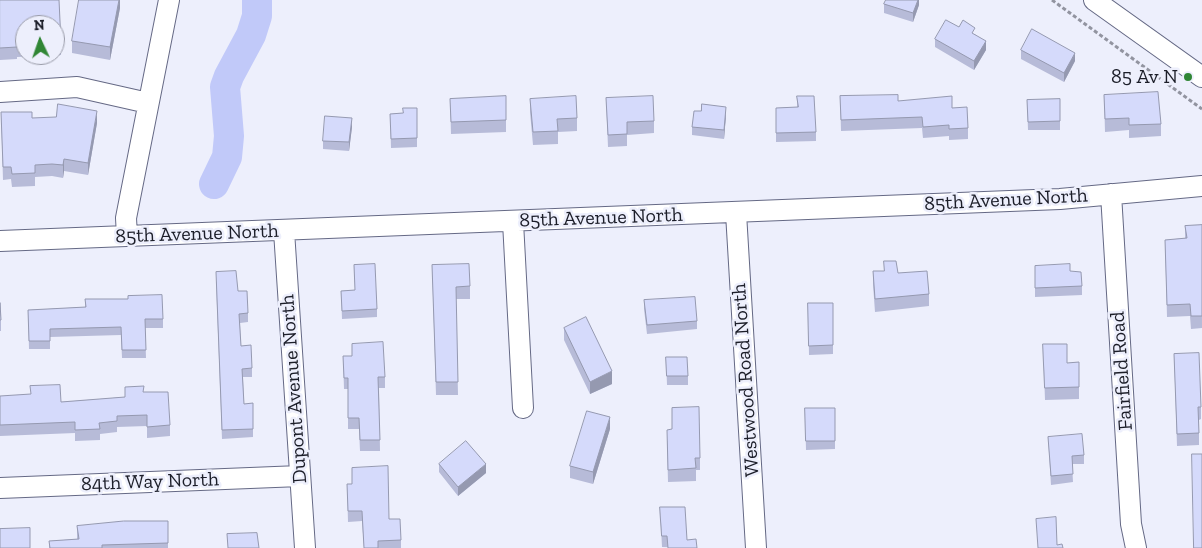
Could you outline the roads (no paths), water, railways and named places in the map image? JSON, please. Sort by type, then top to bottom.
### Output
[{"type":"street","points":[[127,236],[126,218],[169,0]]},
{"type":"street","points":[[1094,0],[1202,77]]},
{"type":"street","points":[[0,92],[77,88],[148,103]]},
{"type":"street","name":"85th Avenue North","points":[[0,241],[1060,199],[1198,185]]},
{"type":"street","name":"Fairfield Road","points":[[1111,194],[1132,524],[1136,548]]},
{"type":"street","name":"Westwood Road North","points":[[736,213],[756,548]]},
{"type":"street","points":[[513,222],[523,408]]},
{"type":"street","name":"Dupont Avenue North","points":[[284,231],[305,548]]},
{"type":"street","name":"84th Way North","points":[[0,488],[300,476]]},
{"type":"waterway","points":[[214,184],[227,157],[229,136],[225,87],[251,35],[257,16],[257,0]]},
{"type":"place","name":"85 Av N","points":[[1188,77]]}]
